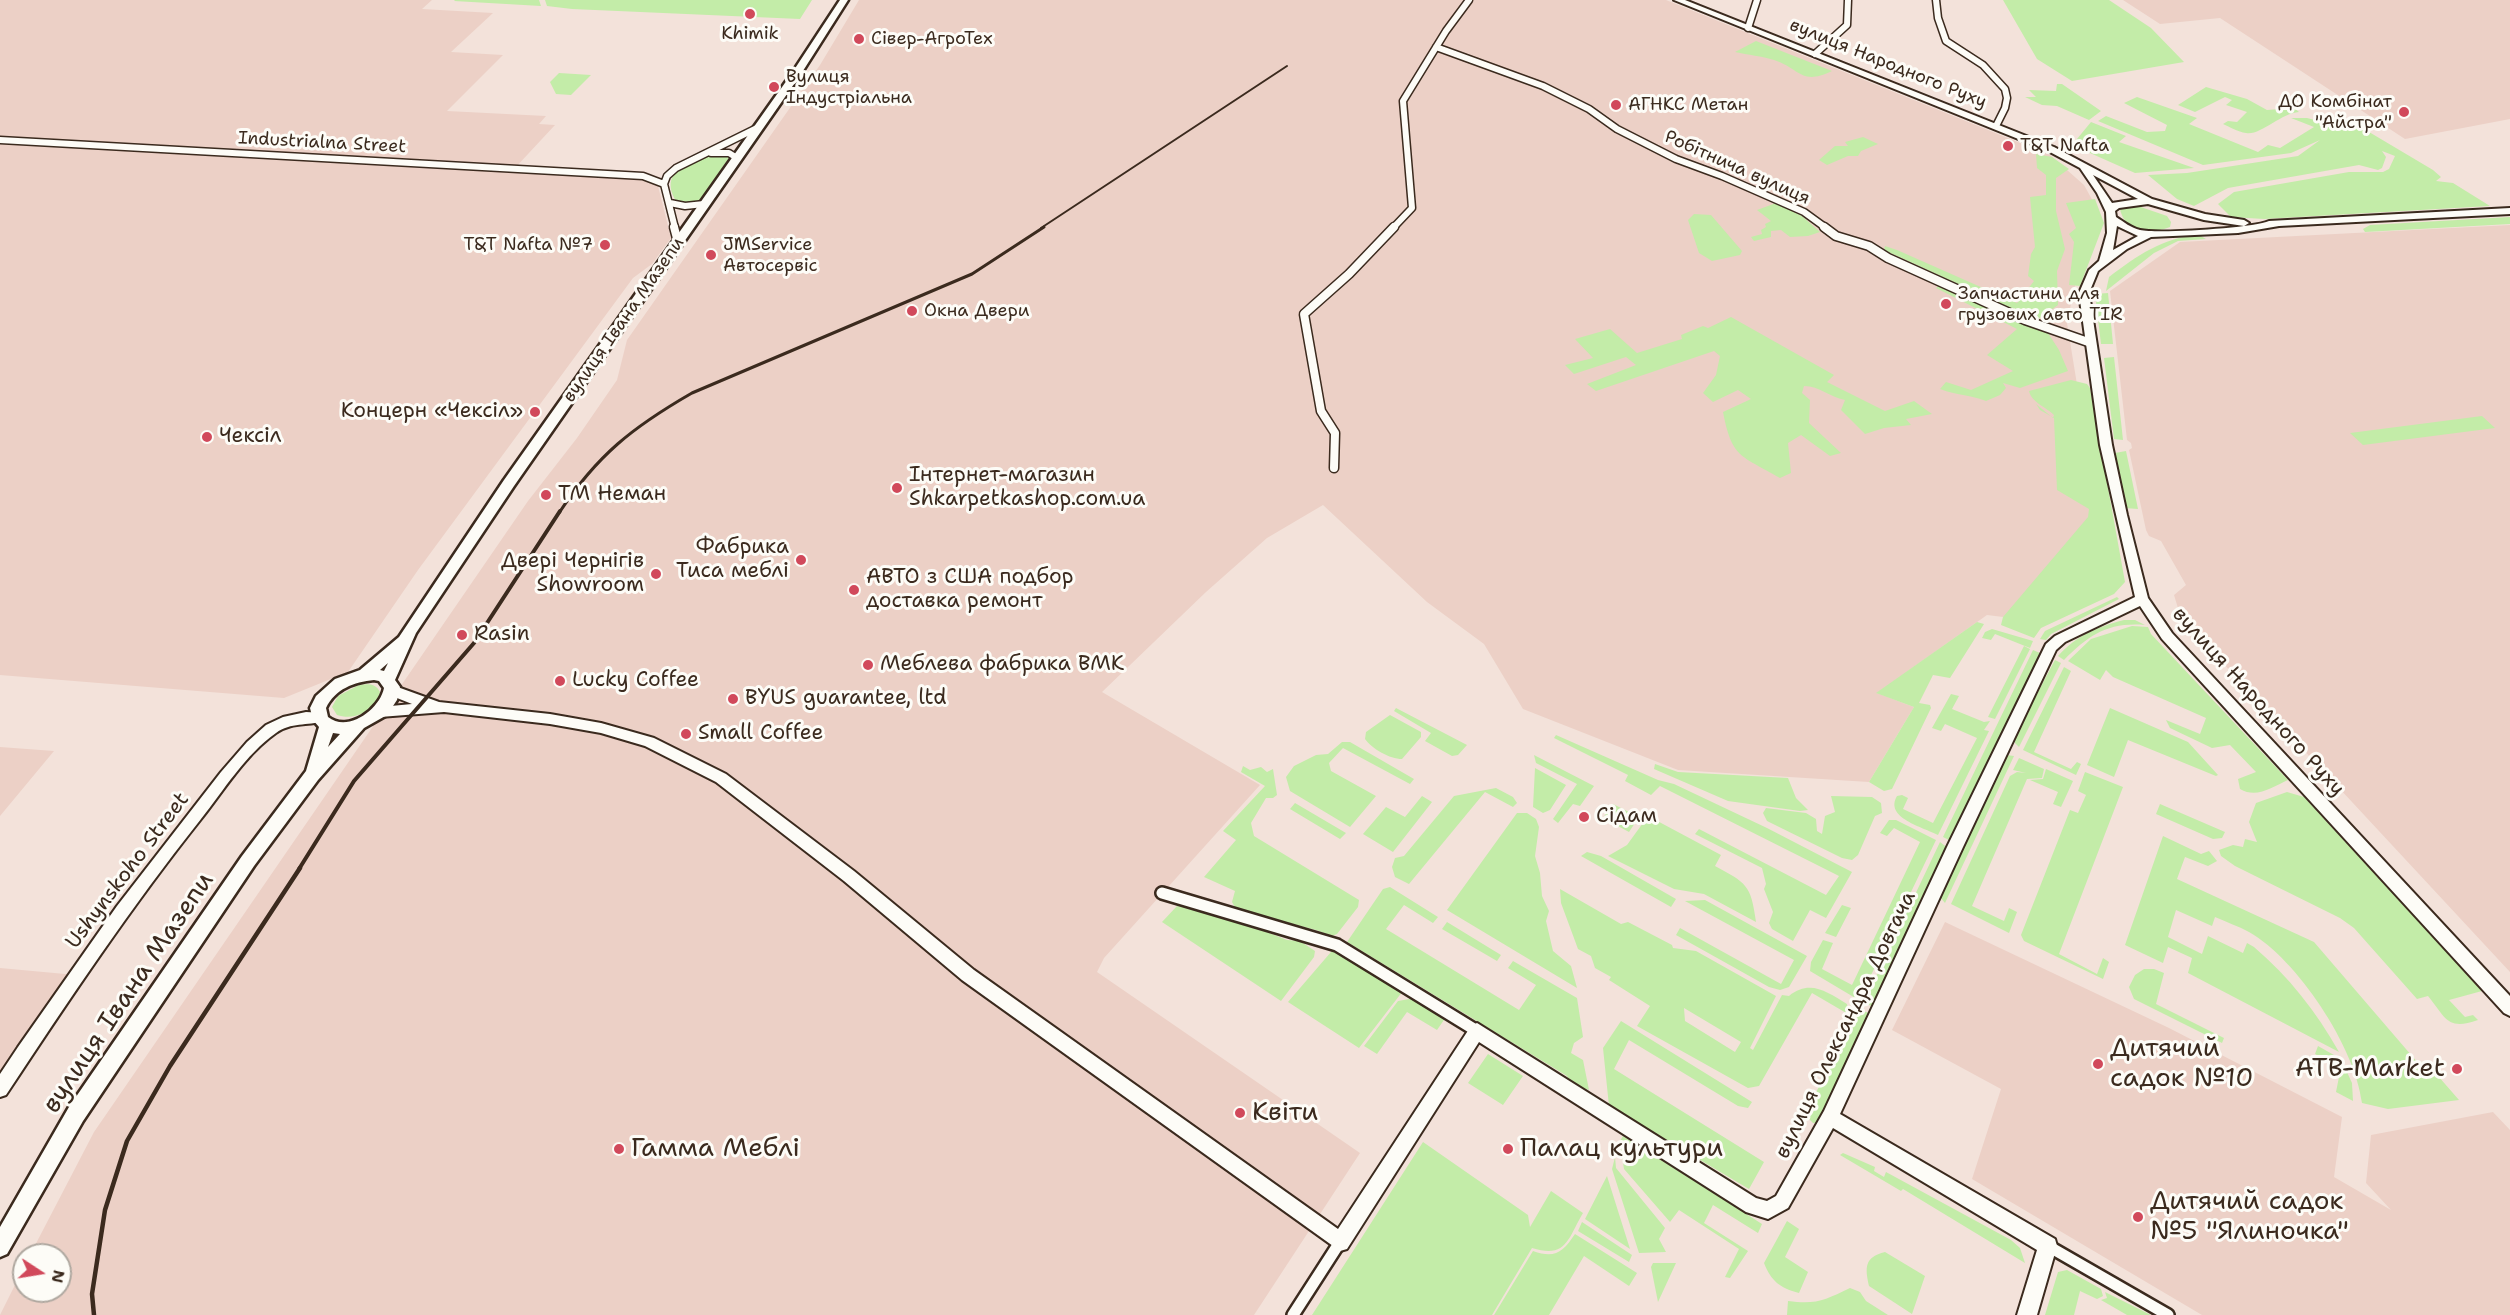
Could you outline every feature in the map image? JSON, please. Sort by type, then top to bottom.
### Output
[{"type":"main road","name":"вулиця Івана Мазепи","points":[[312,776],[323,722],[320,704],[331,690],[350,679],[365,675],[404,640],[509,483],[759,127],[844,0]]},
{"type":"main road","name":"вулиця Івана Мазепи","points":[[0,1247],[76,1114],[248,861],[312,776],[358,725],[380,712],[390,701],[390,685],[404,640]]},
{"type":"main road","points":[[365,675],[379,675],[390,685]]},
{"type":"main road","name":"вулиця Івана Мазепи","points":[[323,722],[340,729],[358,725]]},
{"type":"street","points":[[1334,468],[1335,433],[1320,411],[1304,314],[1349,274],[1412,208],[1403,101],[1436,47],[1469,0]]},
{"type":"street","name":"вулиця Народного Руху","points":[[1678,0],[2051,149],[2149,201]]},
{"type":"street","points":[[1748,28],[1757,0]]},
{"type":"street","points":[[1815,54],[1847,25],[1848,0]]},
{"type":"street","points":[[1936,0],[1938,18],[1946,41],[1983,65],[2005,89],[2007,98],[2005,108],[1996,126]]},
{"type":"street","name":"Робітнича вулиця","points":[[1436,47],[1543,86],[1589,109],[1617,129],[1676,159],[1722,176],[1771,200],[1804,212],[1836,236],[1869,246],[1888,258],[2025,320],[2091,343]]},
{"type":"street","points":[[678,242],[664,184],[667,176],[676,168],[759,127]]},
{"type":"street","name":"Industrialna Street","points":[[0,140],[643,176],[676,168]]},
{"type":"street","points":[[701,155],[721,152],[737,158]]},
{"type":"street","points":[[2083,167],[2112,215],[2123,227],[2140,234],[2238,230],[2277,224]]},
{"type":"street","name":"Industrialna Street","points":[[643,176],[664,184]]},
{"type":"street","points":[[2104,262],[2113,234],[2112,215],[2116,205],[2149,201],[2231,222],[2277,224],[2510,212]]},
{"type":"street","points":[[670,203],[685,206],[704,204]]},
{"type":"street","points":[[2169,207],[2176,220],[2176,227],[2169,233]]},
{"type":"street","points":[[2104,262],[2123,247],[2149,234]]},
{"type":"street","name":"вулиця Народного Руху","points":[[2104,262],[2094,270],[2085,293],[2106,446],[2142,599],[2167,636],[2510,1008]]},
{"type":"street","name":"вулиця Олександра Довгача","points":[[1162,893],[1337,945],[1752,1206],[1768,1210],[1782,1202],[1830,1118],[1955,847],[2051,647],[2060,639],[2142,599]]},
{"type":"street","points":[[390,685],[412,699],[444,707],[539,717],[601,728],[649,742],[721,778],[832,862],[968,975],[1340,1242]]},
{"type":"street","points":[[380,712],[444,707]]},
{"type":"street","name":"Ushynskoho Street","points":[[0,1089],[83,964],[156,865],[257,741],[281,723],[304,717],[323,722]]},
{"type":"street","points":[[1293,1315],[1477,1031]]},
{"type":"street","points":[[1830,1118],[2168,1315]]},
{"type":"street","points":[[2027,1315],[2049,1246]]},
{"type":"shaded area","points":[[0,0],[432,0],[422,9],[493,13],[451,52],[503,55],[447,111],[546,116],[539,124],[555,125],[515,168],[643,176],[657,182],[671,238],[652,264],[633,278],[418,570],[348,672],[284,698],[0,675]]},
{"type":"shaded area","points":[[859,0],[1666,0],[2050,155],[2084,185],[2100,214],[2084,243],[2067,323],[2106,563],[2003,617],[1987,615],[1877,693],[1914,707],[1869,782],[1678,770],[1523,709],[1484,644],[1427,602],[1323,505],[1267,538],[1206,592],[1102,692],[1260,785],[1104,958],[1097,972],[1360,1153],[1254,1315],[0,1315],[12,1291],[12,1303],[72,1303],[72,1243],[36,1243],[94,1132],[528,501],[577,438],[617,380],[627,340],[820,65]]},
{"type":"shaded area","points":[[2123,0],[2510,0],[2510,119],[2405,139],[2220,18],[2160,24]]},
{"type":"shaded area","points":[[2510,225],[2510,972],[2181,618],[2174,595],[2186,585],[2161,541],[2149,536],[2146,530],[2129,450],[2132,448],[2131,443],[2127,440],[2110,291],[2180,242]]},
{"type":"shaded area","points":[[0,747],[54,751],[0,816]]},
{"type":"shaded area","points":[[1945,922],[2169,1028],[2342,1117],[2334,1177],[2391,1210],[2366,1183],[2371,1135],[2493,1112],[2510,1130],[2510,1315],[2202,1315],[1972,1179],[2001,1089],[1892,1030]]},
{"type":"shaded area","points":[[0,968],[76,975],[0,1089]]},
{"type":"green space","points":[[455,0],[539,0],[541,6],[454,1]]},
{"type":"green space","name":"Khimik","points":[[545,0],[812,0],[800,19],[572,9],[547,6]]},
{"type":"green space","points":[[2003,0],[2109,0],[2151,28],[2184,62],[2072,81],[2037,59]]},
{"type":"green space","points":[[1756,41],[1832,71],[1814,77],[1807,76],[1765,57],[1735,52]]},
{"type":"green space","points":[[559,73],[591,75],[571,95],[556,94],[550,82]]},
{"type":"green space","points":[[2057,84],[2062,84],[2101,111],[2089,120],[2057,106],[2042,105],[2025,97],[2036,97],[2029,90],[2056,91]]},
{"type":"green space","points":[[2206,87],[2247,99],[2267,110],[2294,108],[2299,112],[2285,116],[2252,133],[2237,131],[2223,124],[2228,121],[2237,122],[2247,112],[2226,105],[2232,100],[2225,97],[2195,112],[2178,105]]},
{"type":"green space","points":[[2137,97],[2197,118],[2189,124],[2258,152],[2268,145],[2280,148],[2314,127],[2291,118],[2307,118],[2346,128],[2364,129],[2433,170],[2441,177],[2436,181],[2453,183],[2490,206],[2264,219],[2231,217],[2218,204],[2234,192],[2349,172],[2383,172],[2389,169],[2395,156],[2382,151],[2386,157],[2382,168],[2378,170],[2359,165],[2228,188],[2194,206],[2177,199],[2148,175],[2187,173],[2298,156],[2320,140],[2291,153],[2203,165],[2098,121],[2106,116],[2147,132],[2165,131],[2167,125],[2124,103]]},
{"type":"green space","points":[[2091,122],[2126,136],[2119,142],[2194,168],[2135,173],[2072,145]]},
{"type":"green space","points":[[1863,137],[1878,144],[1861,151],[1858,156],[1848,156],[1827,165],[1819,160],[1835,146],[1848,146],[1845,142]]},
{"type":"green space","points":[[712,154],[727,155],[729,158],[699,201],[687,203],[676,201],[671,183],[673,175],[685,165]]},
{"type":"green space","points":[[2036,154],[2052,157],[2069,169],[2056,178],[2056,211],[2065,249],[2057,271],[2058,305],[2037,320],[1884,250],[1885,246],[1897,250],[2017,303],[2034,281],[2028,276],[2031,254],[2035,247],[2030,197],[2046,195],[2046,175],[2037,168]]},
{"type":"green space","points":[[2095,199],[2104,223],[2080,286],[2069,285],[2074,242],[2069,234],[2076,228],[2066,203]]},
{"type":"green space","points":[[1776,203],[1802,216],[1820,232],[1808,236],[1790,237],[1781,230],[1771,231],[1771,237],[1754,241],[1751,237],[1762,234],[1761,230],[1766,227],[1765,224],[1771,221],[1757,210]]},
{"type":"green space","points":[[2135,205],[2167,216],[2171,222],[2170,227],[2147,231],[2133,227],[2127,223],[2120,209]]},
{"type":"green space","points":[[1694,214],[1711,215],[1742,251],[1740,255],[1712,261],[1699,253],[1688,220]]},
{"type":"green space","points":[[2510,217],[2510,224],[2365,232],[2363,229],[2370,225]]},
{"type":"green space","points":[[2199,235],[2206,239],[2178,241],[2154,253],[2106,291],[2109,277],[2140,255],[2174,239]]},
{"type":"green space","points":[[1941,284],[2048,333],[2059,350],[2068,371],[2020,388],[2003,383],[2006,388],[2000,395],[1986,401],[1940,389],[1946,382],[1971,390],[2013,371],[1987,355],[2017,329],[1936,288]]},
{"type":"green space","points":[[2108,293],[2113,344],[2101,344],[2095,294]]},
{"type":"green space","points":[[1731,317],[1834,375],[1827,382],[1885,411],[1914,401],[1932,414],[1906,419],[1911,425],[1884,428],[1865,434],[1841,410],[1845,400],[1804,386],[1802,393],[1810,400],[1809,423],[1841,453],[1830,456],[1801,435],[1788,443],[1791,473],[1780,478],[1740,454],[1730,439],[1723,412],[1751,399],[1738,390],[1713,402],[1703,393],[1716,375],[1720,356],[1714,351],[1596,391],[1587,384],[1636,365],[1626,357],[1574,374],[1565,365],[1593,358],[1575,339],[1610,329],[1637,353],[1682,339],[1681,335],[1703,326],[1708,328]]},
{"type":"green space","points":[[2114,357],[2123,440],[2114,439],[2104,358]]},
{"type":"green space","points":[[2071,380],[2087,384],[2090,388],[2125,582],[2114,594],[2041,628],[2034,638],[2001,625],[2003,617],[2088,517],[2089,509],[2057,490],[2054,415],[2036,401],[2029,391]]},
{"type":"green space","points":[[2482,416],[2495,428],[2363,445],[2350,433]]},
{"type":"green space","points":[[2126,451],[2138,509],[2125,508],[2115,453]]},
{"type":"green space","points":[[2117,597],[2119,599],[2051,634],[2046,640],[2040,639],[2045,631]]},
{"type":"green space","points":[[2124,620],[2135,620],[2145,625],[2110,628],[2091,637],[2064,660],[2058,656],[2073,642],[2088,633]]},
{"type":"green space","points":[[1977,622],[1984,624],[1950,678],[1933,675],[1919,703],[1930,705],[1931,708],[1892,789],[1884,791],[1869,782],[1914,707],[1876,693]]},
{"type":"green space","points":[[2132,626],[2148,627],[2151,634],[2288,780],[2258,792],[2246,792],[2240,789],[2238,779],[2256,772],[2230,745],[2212,748],[2170,728],[2166,720],[2200,734],[2206,718],[2113,677],[2106,670],[2100,680],[2068,661],[2091,639]]},
{"type":"green space","points":[[1992,629],[2033,641],[2030,648],[1995,634],[1991,640],[1982,638],[1985,632]]},
{"type":"green space","points":[[2024,646],[2030,649],[1995,719],[1988,717]]},
{"type":"green space","points":[[2033,650],[2040,653],[1952,839],[1949,840],[1943,837]]},
{"type":"green space","points":[[2055,660],[2061,663],[2019,747],[2014,737]]},
{"type":"green space","points":[[2064,667],[2071,671],[2034,752],[2071,769],[2077,762],[2081,764],[2076,775],[2023,750]]},
{"type":"green space","points":[[359,685],[371,685],[378,689],[380,692],[377,703],[359,715],[348,717],[337,715],[332,707],[338,696]]},
{"type":"green space","points":[[1951,694],[1959,696],[1952,709],[1984,722],[1990,721],[1984,730],[1989,731],[1938,835],[1907,821],[1900,816],[1894,804],[1897,796],[1902,795],[1908,798],[1903,809],[1933,823],[1977,738],[1945,724],[1941,731],[1932,728]]},
{"type":"green space","points":[[1396,708],[1467,745],[1458,755],[1452,756],[1425,741],[1431,733],[1394,711]]},
{"type":"green space","points":[[2110,708],[2188,742],[2218,775],[2128,740],[2114,777],[2087,765]]},
{"type":"green space","points":[[1390,715],[1421,732],[1421,737],[1402,759],[1382,753],[1365,739],[1366,732]]},
{"type":"green space","points":[[1556,735],[1658,780],[1674,784],[1852,872],[1826,918],[1810,910],[1793,941],[1772,929],[1769,923],[1773,912],[1764,889],[1766,884],[1762,868],[1695,834],[1699,829],[1826,895],[1839,876],[1660,786],[1651,795],[1625,781],[1628,775],[1554,738]]},
{"type":"green space","points":[[1342,742],[1350,742],[1414,779],[1410,784],[1343,748],[1329,763],[1331,771],[1376,796],[1350,827],[1290,791],[1286,777],[1294,766],[1316,755],[1328,754]]},
{"type":"green space","points":[[1534,755],[1594,786],[1580,806],[1573,804],[1558,823],[1553,819],[1577,784],[1536,763]]},
{"type":"green space","points":[[2006,755],[2014,756],[1945,903],[1940,897]]},
{"type":"green space","points":[[2019,758],[2044,769],[2042,778],[2027,779],[1972,906],[2004,921],[2009,908],[2017,912],[2009,933],[1951,904],[2010,776],[2017,772],[2026,773],[2013,770]]},
{"type":"green space","points":[[1655,764],[1678,772],[1788,778],[1796,798],[1808,810],[1800,811],[1728,801],[1654,769]]},
{"type":"green space","points":[[1243,766],[1250,770],[1261,767],[1267,772],[1273,769],[1277,795],[1273,798],[1266,798],[1251,823],[1254,836],[1359,900],[1358,907],[1337,934],[1332,936],[1236,909],[1232,902],[1235,891],[1204,877],[1236,840],[1223,831],[1265,786],[1241,772]]},
{"type":"green space","points":[[1535,768],[1566,785],[1550,810],[1543,813],[1533,807]]},
{"type":"green space","points":[[2046,769],[2073,781],[2061,807],[2053,804],[2058,792],[2030,780],[2043,779]]},
{"type":"green space","points":[[2085,772],[2123,787],[2059,954],[2097,974],[2103,958],[2109,962],[2103,979],[2024,941],[2021,935],[2070,810],[2078,813],[2086,795],[2078,791]]},
{"type":"green space","points":[[1496,788],[1513,797],[1517,803],[1513,807],[1485,792],[1409,884],[1395,877],[1392,867],[1395,858],[1404,856],[1454,796]]},
{"type":"green space","points":[[2287,792],[2304,797],[2482,991],[2449,1000],[2465,1017],[2473,1015],[2478,1020],[2460,1024],[2448,1020],[2428,996],[2417,999],[2354,928],[2340,918],[2235,866],[2221,856],[2219,850],[2233,845],[2243,847],[2245,839],[2257,842],[2249,822],[2256,803]]},
{"type":"green space","points":[[1422,796],[1432,802],[1393,852],[1363,834],[1386,807],[1405,817]]},
{"type":"green space","points":[[1831,796],[1872,797],[1881,803],[1882,813],[1875,816],[1858,855],[1852,860],[1842,858],[1767,821],[1763,813],[1766,808],[1806,813],[1816,819],[1817,831],[1822,834],[1825,816],[1835,812]]},
{"type":"green space","points":[[1295,803],[1346,833],[1340,839],[1290,809]]},
{"type":"green space","points":[[1613,804],[1639,817],[1629,832],[1603,818]]},
{"type":"green space","points":[[2160,804],[2225,832],[2222,838],[2213,839],[2156,814]]},
{"type":"green space","points":[[1517,813],[1527,813],[1536,819],[1539,827],[1535,856],[1540,873],[1542,896],[1549,911],[1546,921],[1553,951],[1571,966],[1577,988],[1447,910]]},
{"type":"green space","points":[[1648,816],[1721,855],[1715,866],[1745,886],[1752,900],[1756,922],[1704,894],[1674,889],[1608,856],[1627,845]]},
{"type":"green space","points":[[1889,820],[1896,820],[1936,840],[1861,996],[1857,999],[1810,971],[1811,962],[1823,940],[1833,943],[1822,969],[1852,985],[1920,842],[1894,828],[1887,836],[1880,833]]},
{"type":"green space","points":[[2163,836],[2201,854],[2209,851],[2217,861],[2208,866],[2185,857],[2177,879],[2314,942],[2418,1063],[2425,1061],[2459,1100],[2388,1109],[2362,1103],[2349,1057],[2321,1007],[2286,962],[2267,945],[2241,928],[2215,917],[2212,926],[2176,910],[2168,937],[2202,954],[2208,936],[2243,953],[2247,943],[2254,947],[2301,995],[2339,1052],[2188,973],[2192,958],[2168,947],[2163,963],[2125,945]]},
{"type":"green space","points":[[1940,842],[1949,849],[1876,1004],[1871,1006],[1864,1002]]},
{"type":"green space","points":[[1587,852],[1601,856],[1676,899],[1671,907],[1581,856]]},
{"type":"green space","points":[[1390,887],[1438,917],[1433,923],[1404,905],[1386,929],[1519,1010],[1536,985],[1508,968],[1513,961],[1577,998],[1583,1037],[1574,1043],[1571,1053],[1583,1060],[1589,1090],[1571,1084],[1567,1076],[1347,942],[1383,889]]},
{"type":"green space","points":[[1560,889],[1621,924],[1628,922],[1672,945],[1673,948],[1696,951],[1776,996],[1750,1048],[1753,1050],[1782,995],[1789,996],[1804,988],[1818,989],[1847,1004],[1848,1014],[1812,993],[1759,1086],[1748,1088],[1637,1026],[1650,1006],[1609,980],[1611,977],[1595,968],[1591,956],[1578,949],[1561,903]],"holes":[[[1684,1008],[1741,1042],[1735,1052],[1685,1021]]]},
{"type":"green space","points":[[1705,900],[1807,956],[1789,987],[1780,990],[1769,987],[1676,935],[1680,928],[1781,984],[1794,960],[1685,901]]},
{"type":"green space","points":[[1842,905],[1851,908],[1836,937],[1825,933]]},
{"type":"green space","points":[[1177,906],[1217,912],[1287,940],[1300,941],[1315,951],[1314,957],[1281,1001],[1162,922]]},
{"type":"green space","points":[[1447,922],[1501,955],[1497,961],[1442,929]]},
{"type":"green space","points":[[1337,945],[1406,987],[1359,1048],[1288,1002]]},
{"type":"green space","points":[[2144,969],[2154,969],[2164,973],[2156,1004],[2224,1038],[2222,1043],[2134,999],[2129,987],[2135,975]]},
{"type":"green space","points":[[1415,998],[1446,1017],[1437,1030],[1407,1012],[1377,1054],[1364,1046],[1398,1001]]},
{"type":"green space","points":[[1857,1009],[1869,1013],[1871,1019],[1821,1123],[1813,1123],[1805,1115]]},
{"type":"green space","points":[[1621,1021],[1752,1102],[1748,1108],[1738,1106],[1629,1040],[1614,1069],[1764,1162],[1749,1189],[1609,1106],[1603,1048]]},
{"type":"green space","points":[[2318,1046],[2341,1059],[2352,1083],[2353,1101],[2336,1092],[2341,1067],[2315,1054]]},
{"type":"green space","points":[[1488,1054],[1523,1076],[1503,1105],[1468,1083]]},
{"type":"green space","points":[[1623,1136],[1762,1224],[1758,1233],[1713,1205],[1704,1223],[1748,1251],[1730,1278],[1725,1277],[1739,1249],[1679,1210],[1670,1222],[1624,1169],[1621,1149],[1617,1146]]},
{"type":"green space","points":[[1423,1142],[1528,1215],[1530,1227],[1551,1191],[1583,1213],[1570,1238],[1560,1248],[1553,1251],[1532,1248],[1492,1315],[1312,1315]]},
{"type":"green space","points":[[1843,1153],[1875,1167],[1874,1171],[1884,1177],[1886,1172],[2011,1240],[2020,1248],[2025,1263],[1903,1189],[1901,1191],[1840,1155]]},
{"type":"green space","points":[[1615,1157],[1616,1168],[1665,1228],[1659,1239],[1666,1252],[1639,1253],[1612,1169]]},
{"type":"green space","points":[[1607,1176],[1630,1249],[1585,1219]]},
{"type":"green space","points":[[1787,1221],[1799,1229],[1785,1257],[1808,1272],[1799,1293],[1777,1283],[1764,1263]]},
{"type":"green space","points":[[1582,1222],[1632,1255],[1629,1262],[1578,1231]]},
{"type":"green space","points":[[1575,1234],[1637,1273],[1629,1286],[1584,1256],[1549,1315],[1494,1315],[1533,1251],[1547,1254],[1558,1252]]},
{"type":"green space","points":[[1885,1252],[1925,1276],[1912,1314],[1869,1286],[1868,1264],[1873,1257]]},
{"type":"green space","points":[[1653,1263],[1676,1263],[1658,1302],[1651,1267]]},
{"type":"green space","points":[[2067,1270],[2101,1289],[2103,1296],[2097,1299],[2080,1291],[2074,1315],[2045,1315],[2058,1272]]},
{"type":"green space","points":[[1850,1288],[1860,1292],[1866,1301],[1888,1315],[1787,1315],[1788,1301],[1820,1301]]},
{"type":"green space","points":[[2105,1292],[2151,1315],[2127,1315],[2101,1300],[2107,1298]]},
{"type":"railway","points":[[1041,228],[1287,66]]},
{"type":"railway","points":[[559,513],[588,475],[618,444],[652,418],[692,393],[972,274],[1044,227]]},
{"type":"railway","points":[[299,869],[354,781],[474,643],[560,511]]},
{"type":"railway","points":[[94,1315],[92,1294],[105,1210],[127,1141],[170,1066],[300,868]]},
{"type":"place","name":"Khimik","points":[[750,14]]},
{"type":"place","name":"Сівер-АгроТех","points":[[859,39]]},
{"type":"place","name":"Вулиця Індустріальна","points":[[774,87]]},
{"type":"place","name":"АГНКС Метан","points":[[1616,105]]},
{"type":"place","name":"ДО Комбінат \"Айстра\"","points":[[2404,112]]},
{"type":"place","name":"T&T Nafta","points":[[2008,146]]},
{"type":"place","name":"T&T Nafta №7","points":[[605,245]]},
{"type":"place","name":"JMService Автосервіс","points":[[711,255]]},
{"type":"place","name":"Запчастини для грузових авто TIR","points":[[1946,304]]},
{"type":"place","name":"Окна Двери","points":[[912,311]]},
{"type":"place","name":"Концерн «Чексіл»","points":[[535,412]]},
{"type":"place","name":"Чексіл","points":[[207,437]]},
{"type":"place","name":"Інтернет-магазин Shkarpetkashop.com.ua","points":[[897,488]]},
{"type":"place","name":"ТМ Неман","points":[[546,495]]},
{"type":"place","name":"Фабрика Тиса меблі","points":[[801,560]]},
{"type":"place","name":"Двері Чернігів Showroom","points":[[656,574]]},
{"type":"place","name":"АВТО з США подбор доставка ремонт","points":[[854,590]]},
{"type":"place","name":"Rasin","points":[[462,635]]},
{"type":"place","name":"Меблева фабрика ВМК","points":[[868,665]]},
{"type":"place","name":"Lucky Coffee","points":[[560,681]]},
{"type":"place","name":"BYUS guarantee, ltd","points":[[733,699]]},
{"type":"place","name":"Small Coffee","points":[[686,734]]},
{"type":"place","name":"Сідам","points":[[1584,817]]},
{"type":"place","name":"Дитячий садок №10","points":[[2098,1064]]},
{"type":"place","name":"ATB-Market","points":[[2457,1069]]},
{"type":"place","name":"Квіти","points":[[1240,1113]]},
{"type":"place","name":"Гамма Меблі","points":[[619,1149]]},
{"type":"place","name":"Палац культури","points":[[1508,1149]]},
{"type":"place","name":"Дитячий садок №5 \"Ялиночка\"","points":[[2138,1217]]}]
